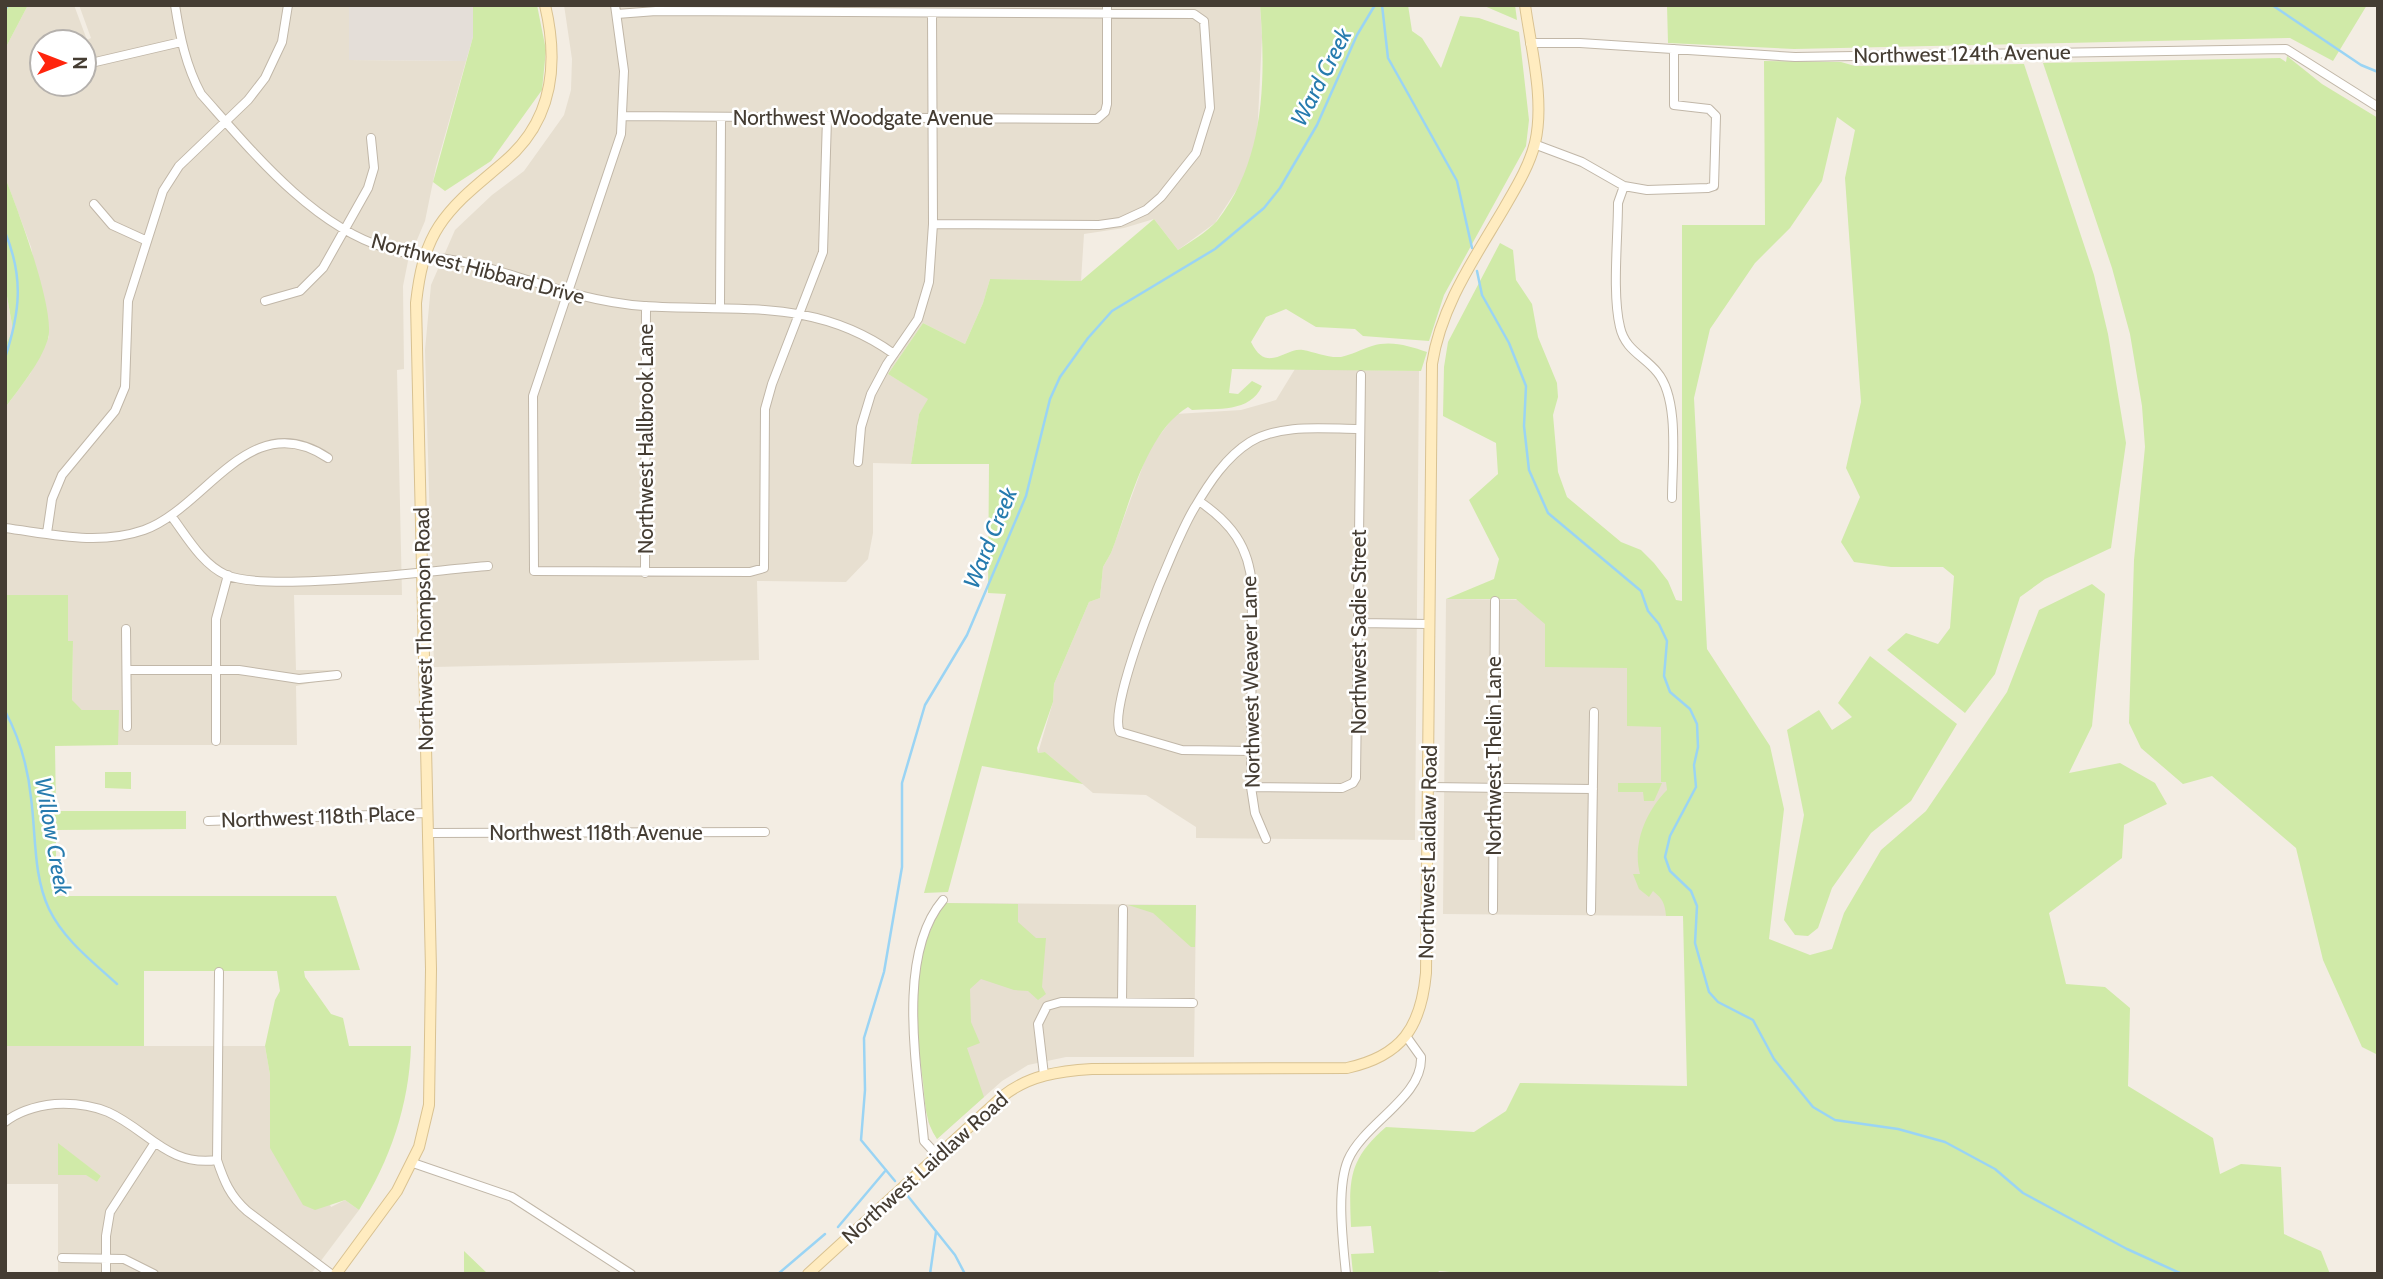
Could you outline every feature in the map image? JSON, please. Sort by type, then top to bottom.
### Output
[{"type":"street","name":"Northwest Hibbard Drive","points":[[174,5],[181,42],[201,94],[303,200],[345,230],[384,247],[483,266],[567,293],[611,303],[720,306],[799,313],[851,328],[894,354]]},
{"type":"street","points":[[47,533],[52,499],[62,475],[115,411],[125,387],[128,301],[145,240],[173,173],[257,89],[272,67],[282,42],[288,5]]},
{"type":"street","name":"Northwest Thompson Road","points":[[333,1274],[390,1202],[413,1163],[428,1113],[432,1069],[416,303],[426,255],[433,236],[451,211],[515,153],[542,114],[552,74],[553,50],[545,5]]},
{"type":"street","name":"Northwest Laidlaw Road","points":[[808,1274],[1011,1089],[1044,1075],[1092,1069],[1347,1068],[1384,1056],[1406,1036],[1423,999],[1426,973],[1431,401],[1437,339],[1453,297],[1514,191],[1534,144],[1538,111],[1525,5]]},
{"type":"street","points":[[827,118],[825,242],[766,401],[765,566],[762,570],[645,573],[534,571],[533,396],[616,154],[623,116],[624,71],[616,9],[716,8],[932,13],[1107,10],[1194,14],[1205,24],[1210,108],[1207,125],[1196,152],[1170,186],[1146,210],[1120,222],[933,224]]},
{"type":"street","name":"Northwest Woodgate Avenue","points":[[623,116],[1093,120],[1102,116],[1107,104],[1107,10]]},
{"type":"street","points":[[858,462],[867,405],[881,373],[918,319],[926,296],[933,224],[932,13]]},
{"type":"street","points":[[98,61],[181,42]]},
{"type":"street","name":"Northwest 124th Avenue","points":[[1530,43],[1674,48],[1795,57],[2286,49],[2378,107]]},
{"type":"street","points":[[1534,144],[1583,162],[1624,186],[1647,190],[1714,186],[1716,116],[1709,109],[1674,105],[1674,48]]},
{"type":"street","points":[[720,118],[720,306]]},
{"type":"street","points":[[265,301],[290,295],[309,285],[323,268],[368,188],[374,168],[371,138]]},
{"type":"street","points":[[1624,186],[1618,204],[1619,326],[1632,350],[1657,371],[1665,385],[1672,414],[1672,498]]},
{"type":"street","points":[[94,204],[112,225],[145,240]]},
{"type":"street","name":"Northwest Hallbrook Lane","points":[[645,573],[646,306]]},
{"type":"street","name":"Northwest Sadie Street","points":[[1251,787],[1342,788],[1353,783],[1358,770],[1361,375]]},
{"type":"street","points":[[1251,751],[1182,750],[1128,736],[1118,728],[1117,713],[1136,646],[1199,500],[1238,451],[1262,436],[1297,429],[1360,429]]},
{"type":"street","points":[[5,528],[84,538],[114,538],[145,530],[172,517],[228,465],[258,449],[306,446],[328,458]]},
{"type":"street","name":"Northwest Weaver Lane","points":[[1199,500],[1229,524],[1241,542],[1249,563],[1252,586],[1251,787],[1255,813],[1266,839]]},
{"type":"street","points":[[172,517],[197,550],[228,575],[272,581],[488,566]]},
{"type":"street","points":[[216,741],[216,619],[228,575]]},
{"type":"street","name":"Northwest Thelin Lane","points":[[1493,910],[1495,601]]},
{"type":"street","points":[[1359,623],[1429,624]]},
{"type":"street","points":[[126,629],[127,727]]},
{"type":"street","points":[[127,670],[250,671],[278,678],[299,679],[337,675]]},
{"type":"street","points":[[1591,911],[1594,712]]},
{"type":"street","points":[[1429,787],[1593,789]]},
{"type":"street","name":"Northwest 118th Place","points":[[208,821],[427,813]]},
{"type":"street","name":"Northwest 118th Avenue","points":[[428,833],[765,832]]},
{"type":"street","points":[[937,1155],[925,1141],[912,1009],[918,959],[934,912],[943,900]]},
{"type":"street","points":[[1122,1002],[1123,909]]},
{"type":"street","points":[[219,972],[217,1160],[224,1182],[234,1200],[333,1274]]},
{"type":"street","points":[[1044,1075],[1038,1024],[1043,1010],[1061,1002],[1193,1003]]},
{"type":"street","points":[[1346,1274],[1344,1172],[1359,1140],[1417,1079],[1421,1057],[1406,1036]]},
{"type":"street","points":[[5,1122],[41,1106],[88,1106],[110,1113],[154,1144],[186,1160],[217,1160]]},
{"type":"street","points":[[106,1274],[106,1227],[112,1205],[154,1144]]},
{"type":"street","points":[[413,1163],[512,1197],[631,1274]]},
{"type":"street","points":[[62,1258],[131,1260],[154,1274]]},
{"type":"shaded area","points":[[28,5],[74,5],[83,28],[28,28],[28,98],[98,98],[98,28],[87,28],[79,5],[349,5],[349,60],[466,61],[436,167],[425,221],[408,261],[403,286],[404,369],[397,370],[402,595],[294,595],[296,670],[341,670],[320,681],[296,686],[297,745],[118,745],[118,710],[82,710],[72,701],[73,642],[68,641],[68,595],[5,595],[5,408],[30,374],[49,337],[31,247],[5,177],[5,49]]},
{"type":"shaded area","points":[[349,5],[473,5],[473,37],[466,61],[349,60]]},
{"type":"shaded area","points":[[564,5],[1260,5],[1262,37],[1257,139],[1247,174],[1215,223],[1178,250],[1154,219],[1124,228],[1084,234],[1081,281],[990,279],[965,344],[923,323],[888,374],[929,399],[919,414],[911,464],[873,463],[873,533],[868,559],[846,582],[757,581],[759,660],[434,667],[425,350],[431,285],[455,230],[492,195],[524,171],[564,115],[571,90],[572,59]]},
{"type":"shaded area","points":[[5,285],[13,330],[5,346]]},
{"type":"shaded area","points":[[1295,369],[1419,371],[1415,840],[1196,838],[1196,827],[1146,795],[1093,793],[1045,752],[1038,753],[1053,702],[1054,684],[1089,602],[1100,598],[1103,567],[1111,553],[1149,449],[1176,414],[1241,410],[1276,400]]},
{"type":"shaded area","points":[[1446,599],[1682,601],[1683,916],[1443,914]]},
{"type":"shaded area","points":[[944,903],[1196,905],[1194,1057],[1066,1057],[1028,1065],[1002,1081],[937,1139],[928,1122]]},
{"type":"shaded area","points":[[5,1046],[265,1046],[270,1075],[331,1207],[345,1200],[359,1210],[311,1274],[58,1274],[58,1184],[5,1184]],"holes":[[[58,1144],[101,1176],[97,1182],[87,1175],[58,1175]]]},
{"type":"green space","points":[[5,5],[28,5],[5,49]]},
{"type":"green space","points":[[473,5],[537,5],[546,50],[542,90],[491,161],[445,191],[433,182],[473,37]]},
{"type":"green space","points":[[1260,5],[1408,5],[1412,31],[1422,38],[1441,68],[1460,16],[1479,18],[1519,32],[1529,120],[1526,146],[1444,295],[1429,341],[1363,336],[1355,329],[1316,327],[1286,309],[1266,317],[1251,342],[1257,352],[1270,358],[1296,350],[1341,357],[1379,344],[1400,344],[1427,352],[1421,371],[1232,369],[1229,393],[1238,394],[1252,381],[1262,386],[1257,395],[1241,405],[1222,409],[1192,410],[1188,407],[1160,434],[1140,472],[1111,553],[1103,567],[1100,598],[1089,602],[1054,684],[1053,702],[1037,748],[1038,753],[1045,752],[1083,784],[982,766],[948,892],[924,893],[1006,594],[988,593],[989,464],[911,464],[919,414],[928,399],[888,374],[923,323],[965,344],[990,279],[1081,281],[1154,219],[1178,250],[1213,225],[1233,197],[1245,172],[1259,118],[1263,62]]},
{"type":"green space","points":[[1482,5],[1515,5],[1517,20]]},
{"type":"green space","points":[[1667,5],[2367,5],[2333,61],[2290,38],[1794,49],[1668,43]]},
{"type":"green space","points":[[2287,56],[2322,84],[2378,118],[2378,1055],[2362,1047],[2323,960],[2296,848],[2212,776],[2183,784],[2141,748],[2129,723],[2134,560],[2145,447],[2142,406],[2130,334],[2112,268],[2043,63],[2280,58],[2286,62]]},
{"type":"green space","points":[[1764,61],[1841,62],[1855,66],[2024,64],[2094,275],[2108,334],[2126,443],[2111,548],[2045,579],[2020,597],[1995,674],[1965,713],[1887,650],[1906,633],[1938,644],[1950,628],[1954,576],[1943,567],[1891,567],[1854,562],[1841,542],[1860,497],[1846,468],[1861,402],[1845,178],[1855,130],[1837,117],[1822,181],[1790,228],[1755,263],[1710,329],[1694,398],[1707,649],[1770,746],[1784,809],[1769,939],[1810,955],[1832,949],[1844,913],[1881,850],[1926,811],[2007,692],[2039,610],[2092,584],[2105,594],[2092,726],[2069,773],[2120,763],[2155,783],[2167,804],[2124,825],[2122,858],[2049,913],[2066,984],[2105,987],[2130,1008],[2128,1086],[2213,1138],[2220,1174],[2241,1164],[2281,1167],[2284,1234],[2321,1251],[2330,1274],[1472,1274],[1439,1271],[1437,1274],[1353,1274],[1351,1254],[1374,1253],[1371,1226],[1351,1227],[1351,1183],[1364,1150],[1386,1127],[1474,1132],[1506,1111],[1520,1083],[1687,1086],[1683,916],[1666,916],[1661,899],[1653,891],[1649,897],[1639,889],[1633,874],[1640,874],[1639,840],[1647,818],[1667,790],[1666,782],[1661,782],[1661,727],[1627,726],[1627,668],[1545,667],[1545,624],[1516,599],[1446,599],[1494,579],[1499,559],[1469,500],[1498,474],[1496,443],[1443,416],[1444,367],[1448,342],[1500,243],[1513,250],[1516,280],[1532,304],[1538,337],[1557,383],[1558,397],[1553,415],[1558,472],[1567,497],[1621,542],[1641,550],[1668,581],[1676,600],[1682,601],[1682,225],[1765,225]]},
{"type":"green space","points":[[5,177],[34,259],[49,325],[48,339],[40,357],[5,408],[5,346],[13,330],[5,285]]},
{"type":"green space","points":[[5,595],[68,595],[68,641],[73,641],[72,700],[82,710],[119,710],[118,745],[55,746],[56,811],[186,811],[186,829],[56,830],[56,896],[336,896],[360,970],[304,971],[305,977],[331,1014],[343,1018],[349,1046],[411,1046],[406,1090],[396,1132],[380,1172],[359,1210],[345,1200],[315,1210],[303,1205],[270,1148],[270,1075],[265,1046],[275,1000],[280,991],[277,971],[144,971],[144,1046],[5,1046]]},
{"type":"green space","points":[[1870,656],[1957,724],[1911,801],[1871,833],[1832,888],[1818,928],[1808,936],[1795,935],[1784,920],[1804,815],[1787,730],[1819,710],[1832,730],[1852,717],[1838,703]]},
{"type":"green space","points":[[105,772],[131,772],[131,789],[105,788]]},
{"type":"green space","points":[[1618,783],[1662,783],[1654,801],[1644,801],[1643,792],[1618,792]]},
{"type":"green space","points":[[944,903],[1018,904],[1018,922],[1036,938],[1046,938],[1042,987],[1046,994],[1038,1000],[1028,991],[1014,990],[981,979],[970,989],[971,1022],[980,1043],[967,1048],[984,1097],[937,1139],[930,1126],[925,1104],[916,1012],[925,947]]},
{"type":"green space","points":[[1128,905],[1196,905],[1195,947],[1191,947],[1153,913]]},
{"type":"green space","points":[[58,1143],[101,1176],[97,1182],[86,1175],[58,1175]]},
{"type":"green space","points":[[464,1251],[488,1274],[464,1274]]},
{"type":"waterway","name":"Willow Creek","points":[[5,10],[8,5]]},
{"type":"waterway","name":"Ward Creek","points":[[895,1181],[861,1140],[865,1090],[864,1038],[884,972],[902,867],[902,783],[925,705],[967,635],[1026,496],[1050,399],[1060,377],[1088,338],[1112,311],[1215,249],[1264,208],[1280,188],[1317,125],[1357,35],[1375,5]]},
{"type":"waterway","points":[[1382,5],[1388,58],[1457,181],[1472,248]]},
{"type":"waterway","points":[[2272,5],[2361,65],[2378,72]]},
{"type":"waterway","name":"Willow Creek","points":[[5,232],[15,265],[18,295],[14,325],[5,358]]},
{"type":"waterway","points":[[1477,271],[1482,295],[1509,343],[1526,386],[1524,426],[1529,470],[1548,513],[1641,591],[1648,611],[1659,624],[1667,641],[1664,676],[1670,692],[1690,709],[1697,724],[1698,747],[1694,765],[1696,787],[1670,836],[1665,857],[1670,871],[1691,891],[1697,906],[1695,943],[1709,992],[1718,1002],[1753,1020],[1774,1059],[1813,1107],[1835,1120],[1898,1129],[1945,1142],[1995,1169],[2023,1193],[2127,1249],[2182,1274]]},
{"type":"waterway","name":"Willow Creek","points":[[5,711],[19,742],[28,775],[40,882],[49,909],[62,931],[117,984]]},
{"type":"waterway","points":[[838,1227],[886,1170]]},
{"type":"waterway","name":"Ward Creek","points":[[907,1195],[955,1255],[965,1274]]},
{"type":"waterway","points":[[930,1274],[936,1232]]},
{"type":"waterway","points":[[778,1274],[825,1234]]}]
